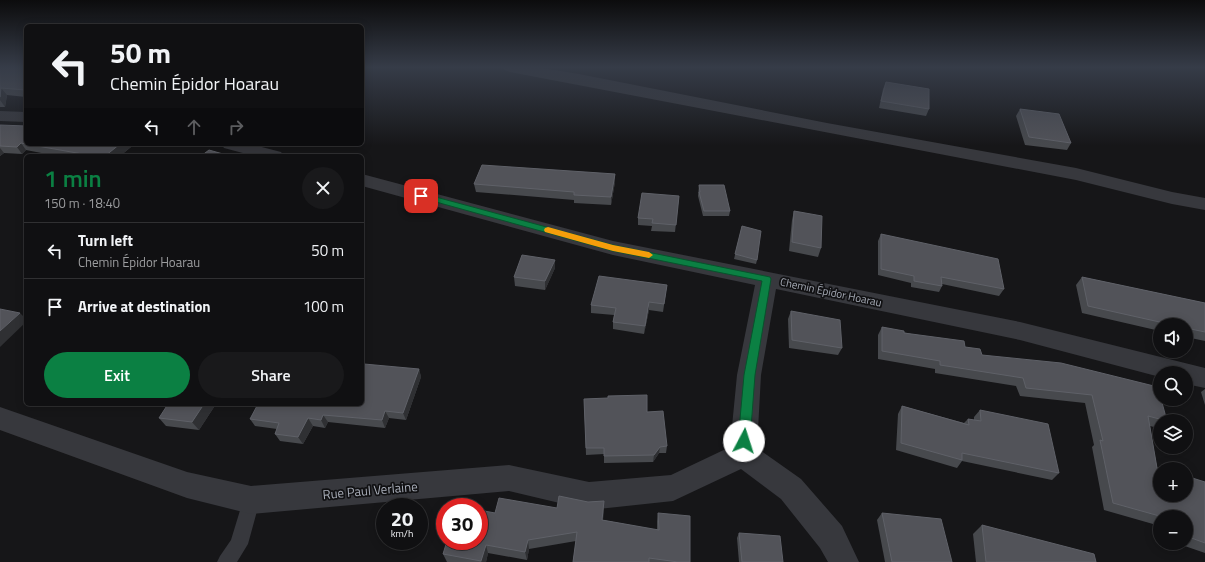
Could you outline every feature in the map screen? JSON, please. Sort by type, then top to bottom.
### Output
[{"type":"street","points":[[655,93],[827,128],[1069,173],[1172,198],[1205,204]]},
{"type":"street","points":[[0,116],[24,117]]},
{"type":"street","points":[[238,146],[268,154]]},
{"type":"street","name":"Chemin Épidor Hoarau","points":[[364,181],[613,248],[1020,331],[1158,366]]},
{"type":"street","points":[[767,279],[749,375],[743,454],[791,489],[832,537],[844,562]]},
{"type":"street","name":"Chemin Épidor Hoarau","points":[[1193,375],[1205,378]]},
{"type":"street","name":"Rue Paul Verlaine","points":[[0,418],[187,485],[251,500],[509,478],[590,496],[673,488],[743,454]]},
{"type":"lane","points":[[226,562],[239,544],[251,500]]},
{"type":"building","points":[[883,93],[929,93],[929,109],[881,101]]},
{"type":"building","points":[[1020,109],[1059,114],[1071,143],[1029,137]]},
{"type":"building","points":[[0,125],[24,126],[24,144],[21,143],[17,147],[0,146]]},
{"type":"building","points":[[37,146],[118,146],[108,154],[83,154]]},
{"type":"building","points":[[209,150],[223,154],[204,154]]},
{"type":"building","points":[[482,165],[615,174],[611,197],[574,195],[574,192],[474,184]]},
{"type":"building","points":[[699,185],[724,185],[730,211],[704,211],[699,192]]},
{"type":"building","points":[[642,193],[679,196],[676,225],[652,223],[653,219],[638,218]]},
{"type":"building","points":[[794,211],[822,216],[821,248],[792,242]]},
{"type":"building","points":[[742,226],[761,231],[757,260],[735,254]]},
{"type":"building","points":[[881,234],[998,259],[1004,289],[941,277],[942,286],[914,281],[914,276],[881,269]]},
{"type":"building","points":[[522,255],[555,260],[545,281],[514,277]]},
{"type":"building","points":[[599,276],[667,285],[664,304],[649,302],[645,326],[613,322],[616,308],[591,305]]},
{"type":"building","points":[[1082,277],[1205,303],[1205,332],[1193,329],[1193,318],[1153,318],[1153,321],[1088,306]]},
{"type":"building","points":[[0,309],[20,313],[0,331]]},
{"type":"building","points":[[791,311],[840,320],[842,348],[792,340]]},
{"type":"building","points":[[882,327],[904,331],[904,333],[964,341],[965,347],[980,349],[982,355],[1061,363],[1153,386],[1153,406],[1163,406],[1165,414],[1153,414],[1153,417],[1148,416],[1153,454],[1155,454],[1156,462],[1153,462],[1153,502],[1193,502],[1193,478],[1205,482],[1205,543],[1193,539],[1193,510],[1153,510],[1153,514],[1113,503],[1100,440],[1103,441],[1092,395],[1026,388],[1023,378],[940,365],[940,361],[882,351]]},
{"type":"building","points":[[364,364],[419,369],[403,413],[385,411],[382,420],[323,415],[321,420],[308,418],[298,437],[275,434],[279,423],[250,419],[257,406],[364,406]]},
{"type":"building","points":[[647,395],[647,412],[663,411],[667,446],[660,447],[654,455],[604,456],[604,448],[586,448],[584,399],[608,398],[608,396]]},
{"type":"building","points":[[167,406],[203,406],[192,422],[159,418]]},
{"type":"building","points":[[902,406],[969,425],[968,419],[981,421],[980,410],[1048,424],[1059,473],[962,453],[962,460],[901,443]]},
{"type":"building","points":[[559,496],[588,502],[604,501],[602,520],[659,530],[658,513],[690,516],[690,562],[649,558],[649,562],[573,562],[577,532],[528,540],[525,552],[488,545],[488,512],[495,513],[499,498],[557,508]]},
{"type":"building","points":[[882,513],[941,519],[952,562],[892,562]]},
{"type":"building","points":[[982,525],[1094,554],[1096,562],[986,562]]},
{"type":"building","points":[[739,533],[780,536],[783,562],[742,562]]},
{"type":"building","points":[[444,550],[484,550],[481,561],[443,554]]},
{"type":"slow traffic","points":[[548,230],[613,248],[649,255]]},
{"type":"route","points":[[421,196],[613,248],[767,279],[749,375],[744,441]]}]
